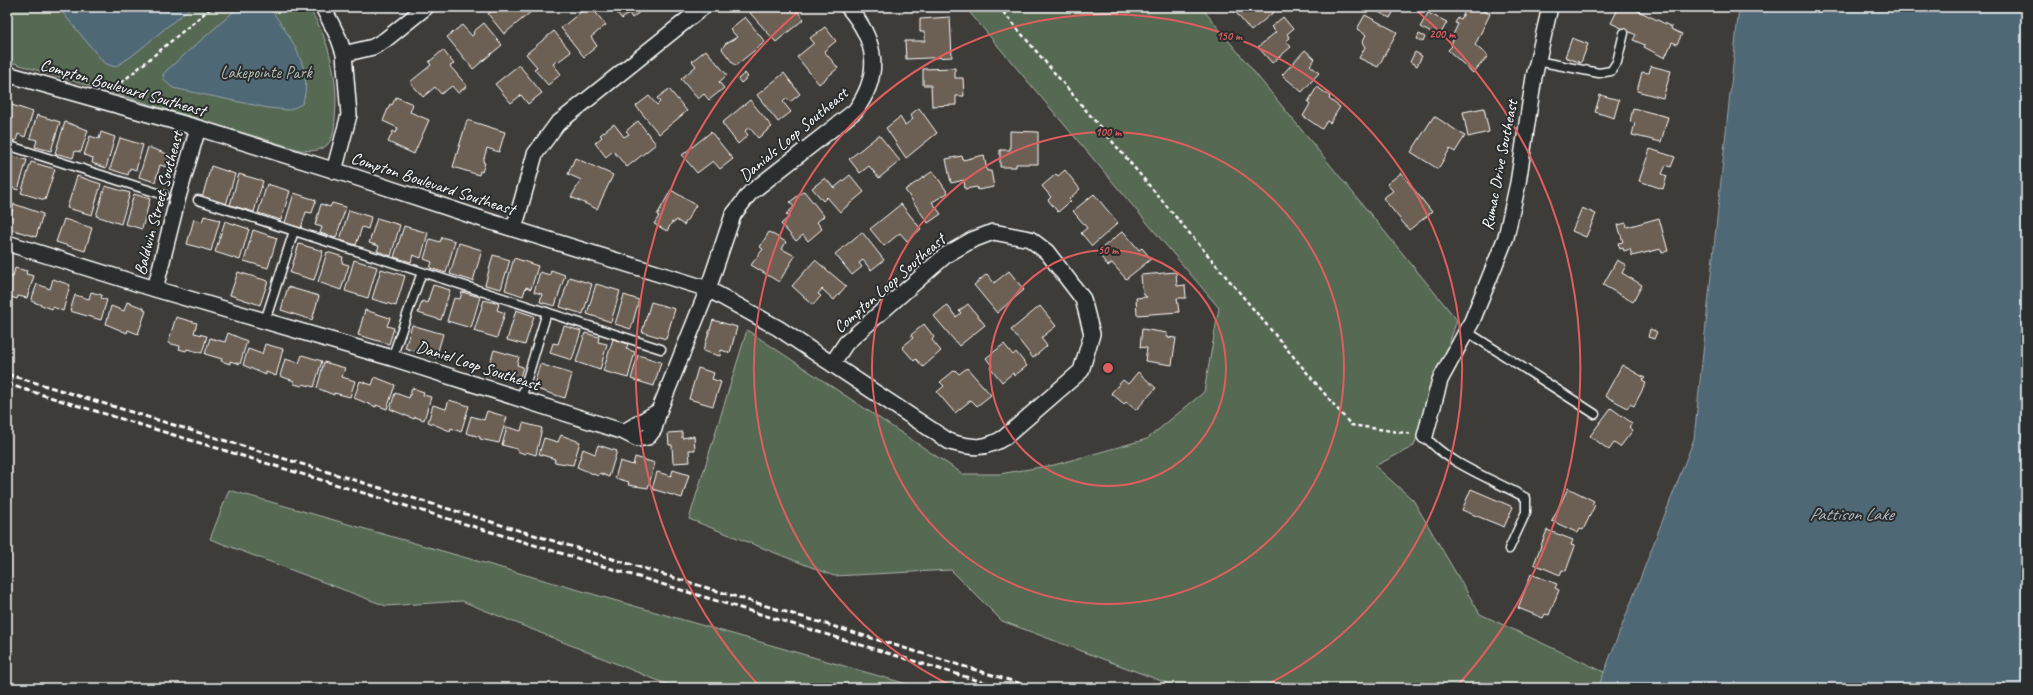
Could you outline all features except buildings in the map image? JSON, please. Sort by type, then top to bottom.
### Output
[{"type":"street","points":[[323,7],[339,39],[344,54],[349,115],[334,171]]},
{"type":"street","points":[[344,54],[373,47],[385,40],[426,7]]},
{"type":"street","points":[[514,229],[534,154],[557,124],[702,7]]},
{"type":"street","name":"Danials Loop Southeast","points":[[708,289],[733,215],[750,193],[855,111],[865,98],[870,79],[873,55],[869,36],[861,22],[848,7]]},
{"type":"street","name":"Rumac Drive Southeast","points":[[1425,436],[1440,380],[1466,331],[1506,237],[1518,183],[1537,61],[1550,7]]},
{"type":"street","name":"Compton Boulevard Southeast","points":[[7,74],[198,128],[708,289],[778,328],[832,364]]},
{"type":"street","name":"Baldwin Street Southeast","points":[[155,289],[178,197],[198,128]]},
{"type":"street","name":"Compton Loop Southeast","points":[[993,232],[1030,239],[1047,252],[1083,299],[1092,334],[1081,371],[1005,437],[993,445],[971,448],[950,442],[832,364],[846,343],[946,255],[972,240],[993,232]]},
{"type":"street","name":"Daniel Loop Southeast","points":[[7,243],[155,289],[392,358],[624,432],[638,439],[648,437],[654,429],[659,411],[708,289]]},
{"type":"lane","points":[[1537,61],[1599,72],[1611,70],[1617,62],[1624,33]]},
{"type":"lane","points":[[7,145],[164,195]]},
{"type":"lane","points":[[198,200],[661,349]]},
{"type":"lane","points":[[265,321],[294,231]]},
{"type":"lane","points":[[392,358],[422,272]]},
{"type":"lane","points":[[521,399],[547,312]]},
{"type":"lane","points":[[1466,331],[1595,414]]},
{"type":"lane","points":[[1425,436],[1433,446],[1457,462],[1501,483],[1526,498],[1526,512],[1509,549]]},
{"type":"path","points":[[116,87],[212,7]]},
{"type":"path","points":[[999,7],[1351,425],[1425,436]]},
{"type":"green space","name":"Lakepointe Park","points":[[7,7],[308,7],[316,19],[327,46],[334,75],[336,105],[332,136],[327,145],[321,149],[311,151],[300,150],[7,61]]},
{"type":"green space","points":[[965,7],[1201,7],[1457,320],[1414,446],[1375,466],[1413,500],[1480,614],[1604,672],[1601,688],[1180,688],[1002,621],[951,570],[834,576],[689,519],[747,330],[963,474],[999,474],[1054,465],[1147,439],[1204,392],[1219,308]]},
{"type":"green space","points":[[229,490],[921,688],[676,688],[462,601],[386,606],[210,539]]},
{"type":"water","points":[[58,7],[191,7],[132,56],[115,67],[104,63]]},
{"type":"water","points":[[239,7],[269,7],[284,28],[298,53],[303,66],[305,91],[302,104],[289,110],[268,108],[173,88],[165,81],[163,75],[167,70]]},
{"type":"water","name":"Pattison Lake","points":[[1739,7],[2026,7],[2026,688],[1598,688],[1694,439]]},
{"type":"railway","points":[[7,374],[1035,688]]},
{"type":"railway","points":[[7,384],[1002,688]]}]
